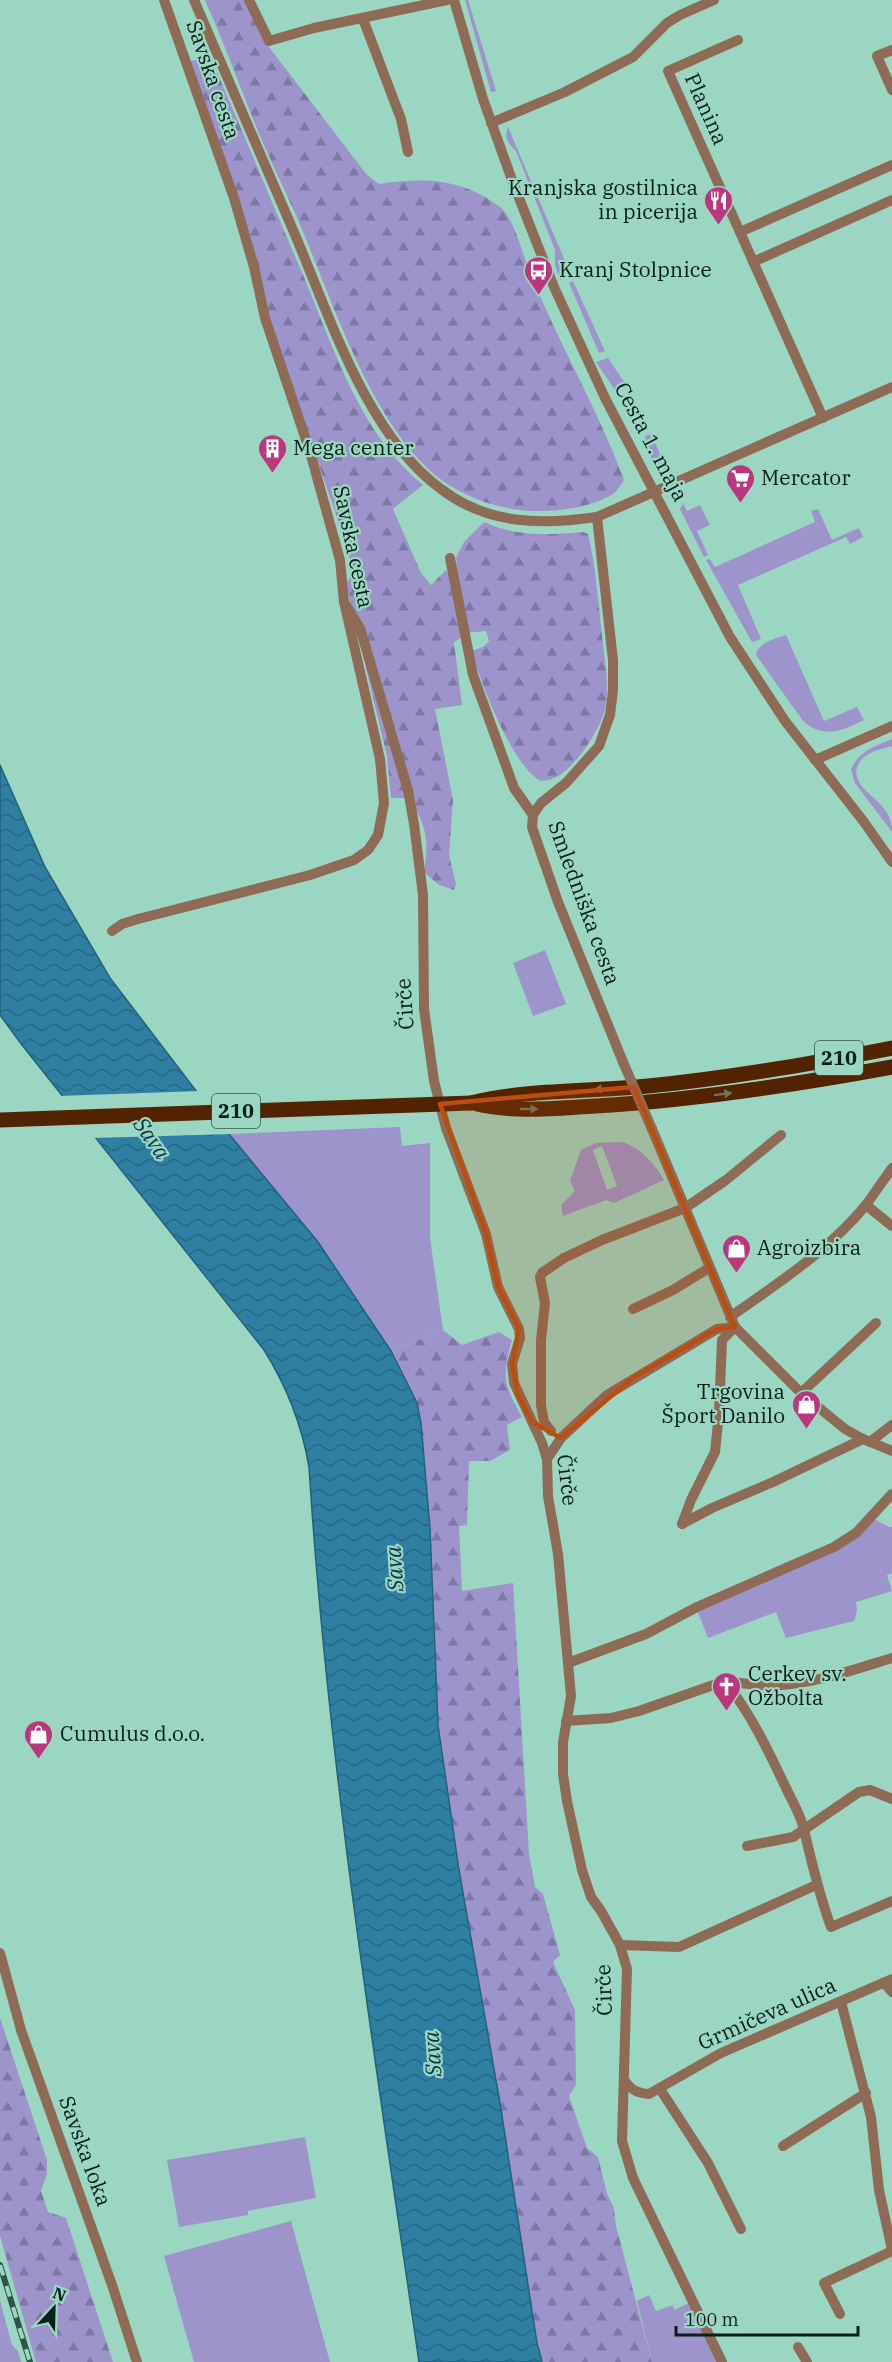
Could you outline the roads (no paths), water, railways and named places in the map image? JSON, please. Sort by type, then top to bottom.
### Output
[{"type":"main road","name":"210","points":[[0,1120],[471,1103],[517,1095],[722,1078],[892,1048]]},
{"type":"main road","name":"210","points":[[471,1103],[510,1109],[650,1103],[792,1085],[892,1067]]},
{"type":"street","name":"Savska cesta","points":[[112,931],[122,924],[138,919],[310,875],[354,860],[368,850],[378,835],[384,803],[380,759],[345,602],[340,560],[310,452],[265,318],[254,267],[234,198],[164,0]]},
{"type":"street","name":"Savska cesta","points":[[194,0],[341,343],[369,402],[401,452],[441,490],[460,502],[511,519],[537,523],[597,517],[655,492]]},
{"type":"street","points":[[249,0],[269,41],[314,28],[447,0]]},
{"type":"street","name":"Cesta 1. maja","points":[[454,0],[491,123],[556,293],[605,398],[730,637],[766,694],[892,862]]},
{"type":"street","points":[[491,123],[565,92],[633,57],[668,23],[714,0]]},
{"type":"street","points":[[363,19],[401,118],[408,152]]},
{"type":"street","name":"Planina","points":[[738,40],[668,71],[823,418]]},
{"type":"street","points":[[892,50],[877,57],[892,90]]},
{"type":"street","points":[[740,232],[892,165]]},
{"type":"street","points":[[753,262],[892,200]]},
{"type":"street","points":[[655,492],[892,387]]},
{"type":"street","name":"Smledniška cesta","points":[[597,517],[613,660],[610,715],[599,746],[566,783],[541,803],[533,815],[532,827],[558,902],[733,1322],[801,1393],[845,1429],[892,1451]]},
{"type":"street","points":[[450,558],[472,675],[514,788],[533,815]]},
{"type":"street","name":"Čirče","points":[[345,602],[360,628],[408,790],[423,895],[424,1009],[434,1081],[446,1128],[486,1234],[498,1287],[519,1329],[520,1338],[512,1365],[512,1374],[517,1393],[547,1459],[548,1496],[559,1564],[572,1696],[563,1742],[563,1774],[582,1870],[591,1897],[620,1945],[627,1969],[622,2141],[633,2178],[722,2362]]},
{"type":"street","points":[[815,760],[892,726]]},
{"type":"street","points":[[551,1431],[544,1422],[541,1405],[541,1340],[545,1303],[540,1277],[542,1273],[576,1253],[630,1228],[685,1208],[726,1180],[781,1135]]},
{"type":"street","points":[[547,1459],[561,1438],[607,1395],[717,1329],[733,1322],[823,1249],[852,1223],[892,1168]]},
{"type":"street","points":[[866,1205],[892,1226]]},
{"type":"street","points":[[633,1309],[673,1290],[709,1268]]},
{"type":"street","points":[[733,1322],[722,1340],[719,1421],[715,1452],[691,1500],[682,1524],[712,1508],[867,1441],[892,1425]]},
{"type":"street","points":[[801,1393],[876,1323]]},
{"type":"street","points":[[532,1422],[561,1438]]},
{"type":"street","points":[[568,1663],[646,1634],[697,1607],[834,1547],[856,1533],[892,1494]]},
{"type":"street","points":[[566,1721],[611,1718],[639,1711],[725,1681],[758,1685],[791,1684],[851,1671],[892,1658]]},
{"type":"street","points":[[725,1681],[744,1706],[764,1742],[804,1830],[816,1885],[831,1927],[892,1901]]},
{"type":"street","points":[[747,1846],[793,1837],[860,1792],[870,1790],[892,1799]]},
{"type":"street","points":[[620,1945],[679,1947],[816,1885]]},
{"type":"street","name":"Savska loka","points":[[0,1953],[21,2030],[137,2362]]},
{"type":"street","points":[[888,1981],[892,1992]]},
{"type":"street","name":"Grmičeva ulica","points":[[625,2081],[631,2089],[639,2093],[650,2094],[721,2054],[888,1981]]},
{"type":"street","points":[[840,2314],[824,2283],[892,2251],[879,2190],[871,2117],[841,2001]]},
{"type":"street","points":[[660,2089],[699,2146],[741,2229]]},
{"type":"street","points":[[783,2146],[866,2093]]},
{"type":"street","points":[[798,2347],[807,2362]]},
{"type":"water","name":"Sava","points":[[0,765],[45,867],[110,978],[229,1134],[318,1242],[391,1351],[417,1403],[421,1423],[430,1528],[438,1725],[459,1870],[542,2362],[419,2362],[355,1916],[328,1692],[309,1467],[302,1436],[286,1392],[264,1350],[0,1015]]},
{"type":"railway","points":[[0,2265],[30,2362]]},
{"type":"place","name":"Kranjska gostilnica in picerija","points":[[719,226]]},
{"type":"place","name":"Kranj Stolpnice","points":[[538,296]]},
{"type":"place","name":"Mega center","points":[[272,474]]},
{"type":"place","name":"Mercator","points":[[740,504]]},
{"type":"place","name":"Agroizbira","points":[[736,1274]]},
{"type":"place","name":"Trgovina Šport Danilo","points":[[806,1430]]},
{"type":"place","name":"Cerkev sv. Ožbolta","points":[[727,1712]]},
{"type":"place","name":"Cumulus d.o.o.","points":[[39,1760]]}]
